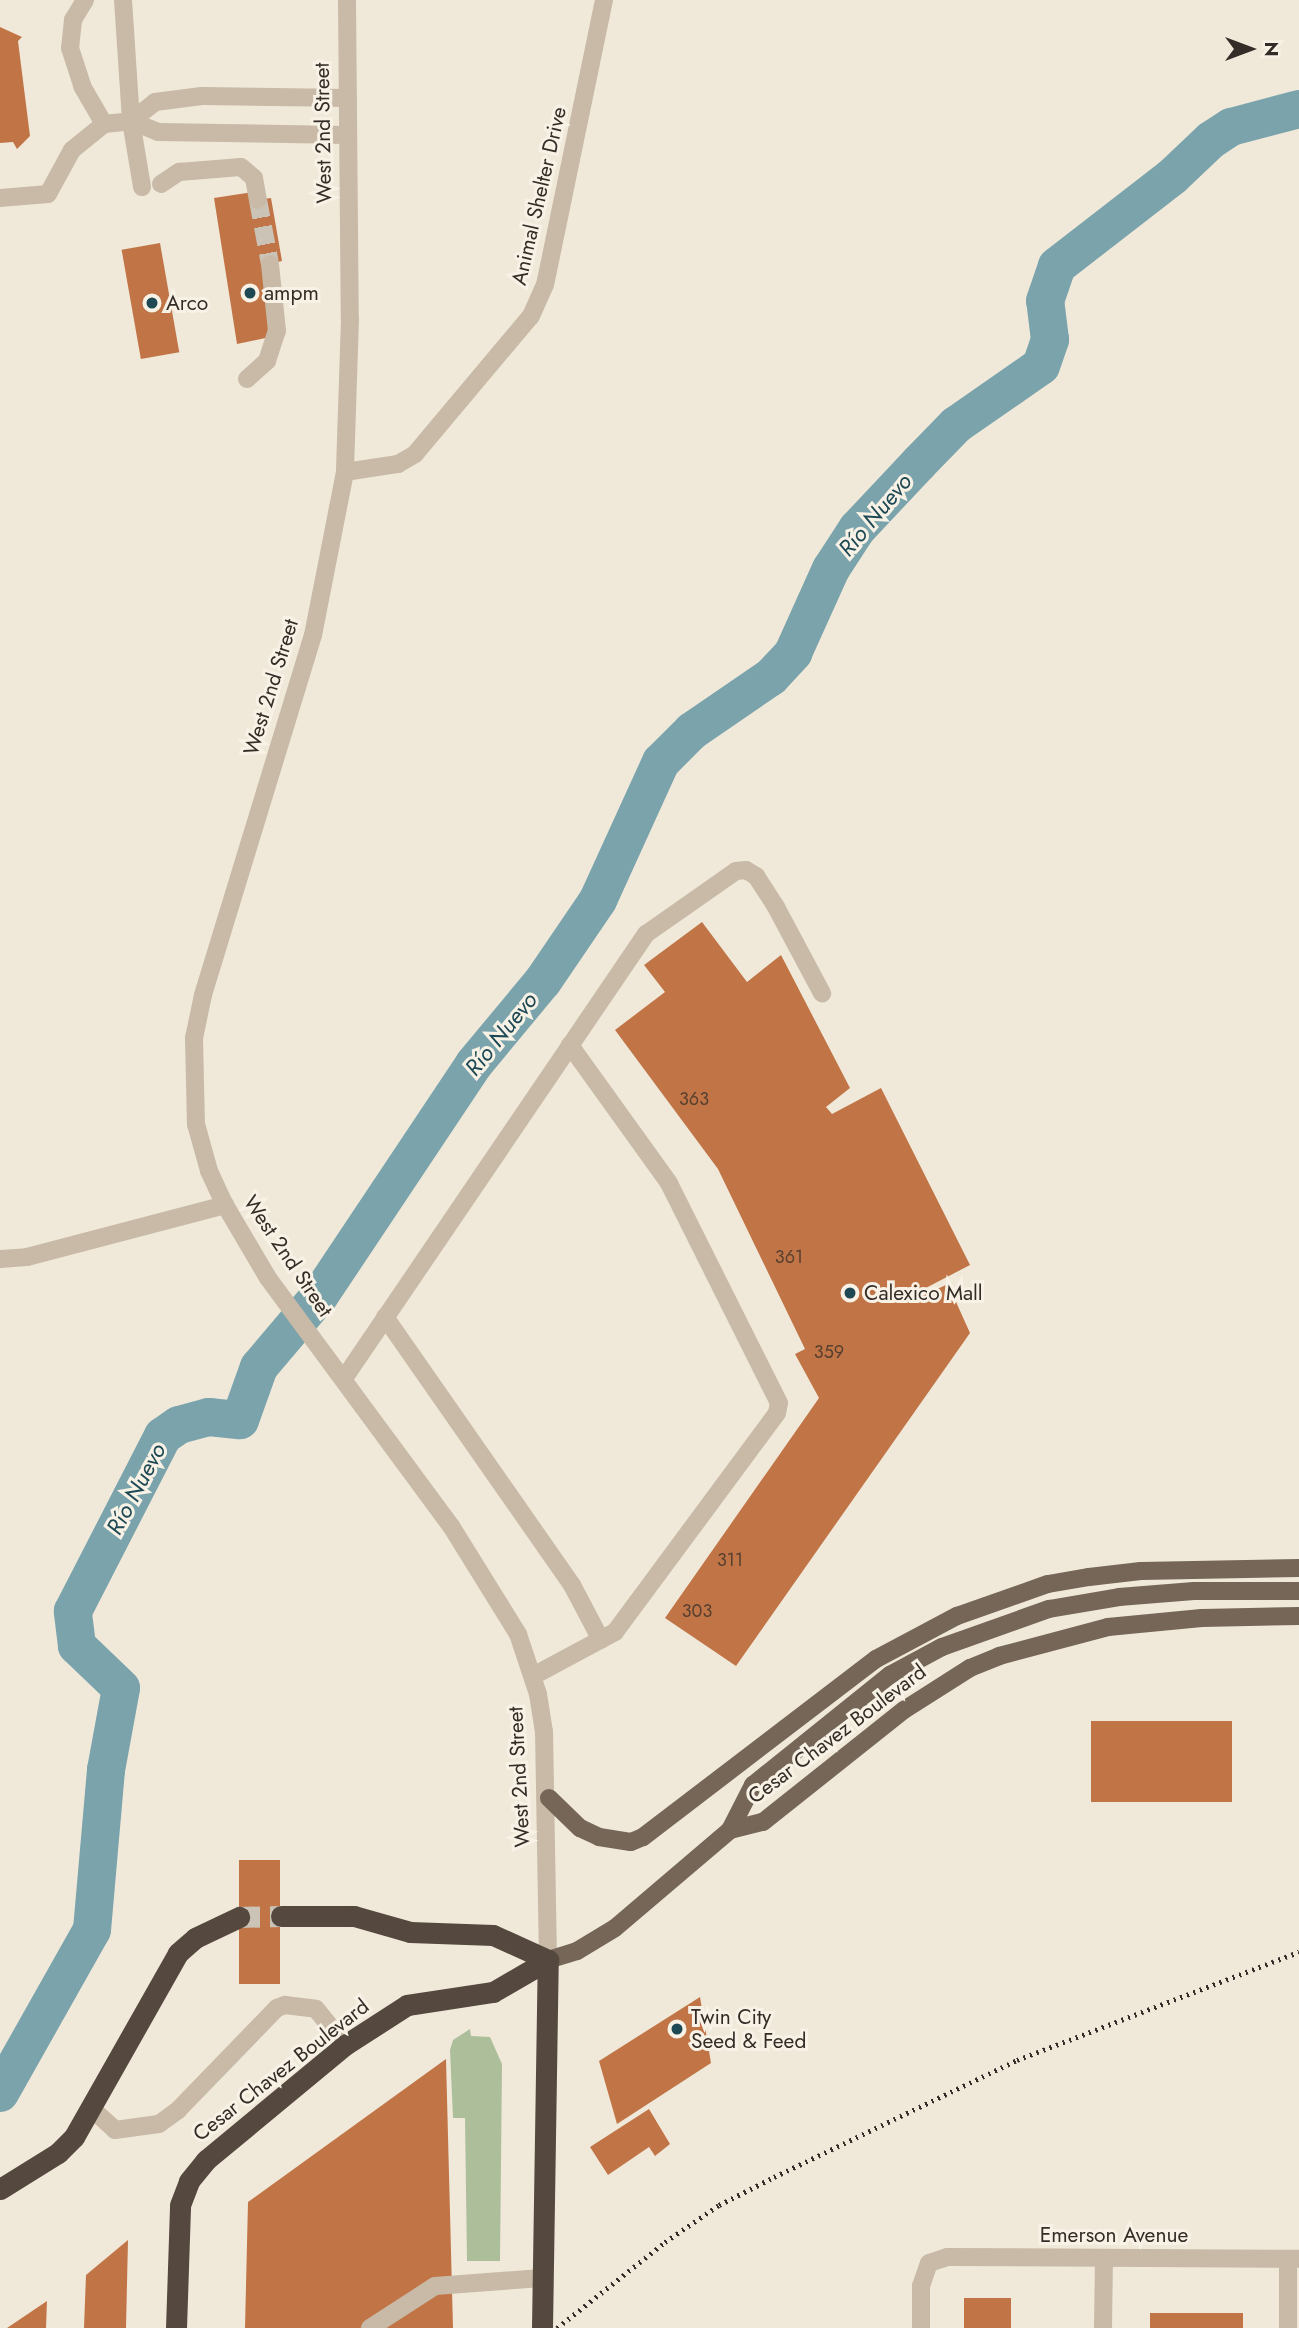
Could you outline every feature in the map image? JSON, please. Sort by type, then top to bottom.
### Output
[{"type":"highway","points":[[281,1916],[354,1916],[410,1932],[493,1935],[548,1960]]},
{"type":"highway","points":[[0,2189],[58,2153],[92,2109],[178,1953],[195,1938],[239,1917]]},
{"type":"highway","name":"Cesar Chavez Boulevard","points":[[176,2328],[177,2225],[189,2181],[206,2160],[345,2045],[407,2005],[493,1992],[548,1960]]},
{"type":"highway","name":"West 2nd Street","points":[[542,2328],[548,1960]]},
{"type":"main road","points":[[549,1798],[580,1828],[599,1837],[631,1842],[643,1837],[876,1659],[957,1616],[1048,1584],[1089,1577],[1141,1571],[1299,1569]]},
{"type":"main road","name":"Cesar Chavez Boulevard","points":[[548,1960],[577,1951],[615,1928],[730,1830],[753,1785],[832,1718],[890,1675],[984,1628],[1049,1609],[1119,1597],[1194,1591],[1299,1591]]},
{"type":"main road","name":"Cesar Chavez Boulevard","points":[[730,1830],[763,1822],[904,1710],[970,1668],[999,1656],[1108,1627],[1202,1618],[1299,1616]]},
{"type":"street","points":[[85,0],[73,20],[70,48],[82,86],[104,124]]},
{"type":"street","points":[[123,0],[131,121],[142,187]]},
{"type":"street","name":"West 2nd Street","points":[[346,0],[350,320],[345,472],[313,635],[203,995],[194,1038],[196,1124],[209,1171],[225,1205],[268,1278],[345,1377],[498,1597],[533,1676],[544,1731],[549,1798],[548,1960]]},
{"type":"street","name":"Animal Shelter Drive","points":[[345,472],[398,464],[415,454],[531,316],[545,285],[604,0]]},
{"type":"street","points":[[131,121],[155,102],[202,96],[348,98]]},
{"type":"street","points":[[0,198],[48,194],[72,150],[104,124],[131,121],[158,132],[347,135]]},
{"type":"street","points":[[161,184],[179,172],[241,167],[254,178],[258,200]]},
{"type":"street","points":[[247,379],[267,361],[277,331],[270,264]]},
{"type":"street","points":[[345,1377],[646,934],[736,872],[746,870],[756,876],[822,993]]},
{"type":"street","points":[[533,1676],[601,1640],[629,1614],[777,1413],[779,1403],[668,1184],[570,1045]]},
{"type":"street","points":[[0,1259],[27,1257],[225,1205]]},
{"type":"street","points":[[385,1317],[572,1585],[601,1640]]},
{"type":"street","points":[[92,2109],[115,2130],[159,2124],[178,2110],[277,2008],[285,2005],[316,2009],[345,2045]]},
{"type":"street","name":"Emerson Avenue","points":[[921,2328],[921,2286],[929,2263],[947,2258],[1294,2259]]},
{"type":"street","points":[[1103,2328],[1104,2258]]},
{"type":"street","points":[[1288,2328],[1294,2259]]},
{"type":"street","points":[[370,2328],[435,2286],[542,2278]]},
{"type":"green space","points":[[470,2029],[471,2036],[490,2037],[502,2064],[500,2261],[467,2261],[465,2118],[453,2118],[450,2050],[453,2040]]},
{"type":"building","points":[[0,27],[22,37],[18,41],[30,136],[17,149],[13,142],[0,143]]},
{"type":"building","name":"ampm","points":[[253,192],[254,200],[271,198],[282,261],[266,265],[270,337],[237,344],[214,198]]},
{"type":"building","points":[[160,243],[179,352],[141,359],[122,250]]},
{"type":"building","name":"Calexico Mall","points":[[702,922],[747,982],[781,955],[850,1088],[826,1107],[832,1114],[881,1088],[970,1265],[920,1291],[922,1296],[948,1284],[970,1333],[736,1666],[665,1618],[819,1398],[795,1354],[805,1349],[718,1169],[615,1030],[665,992],[644,965]]},
{"type":"building","points":[[1091,1721],[1232,1721],[1232,1802],[1091,1802]]},
{"type":"building","points":[[239,1860],[280,1860],[280,1984],[239,1984]]},
{"type":"building","name":"Twin City Seed & Feed","points":[[700,1997],[711,2063],[617,2124],[599,2061]]},
{"type":"building","points":[[446,2059],[453,2328],[245,2328],[248,2202]]},
{"type":"building","points":[[649,2109],[670,2144],[655,2156],[649,2147],[608,2175],[590,2147]]},
{"type":"building","points":[[128,2240],[126,2328],[84,2328],[86,2275]]},
{"type":"building","points":[[964,2298],[1011,2298],[1011,2328],[964,2328]]},
{"type":"building","points":[[47,2301],[46,2328],[7,2328]]},
{"type":"building","points":[[1150,2313],[1243,2313],[1243,2328],[1150,2328]]},
{"type":"waterway","name":"Río Nuevo","points":[[0,2093],[92,1930],[106,1770],[121,1688],[77,1646],[73,1611],[163,1436],[179,1425],[209,1417],[240,1420],[259,1367],[320,1295],[474,1064],[543,981],[598,900],[661,762],[692,731],[771,677],[793,653],[831,569],[857,529],[919,463],[956,425],[1041,366],[1050,340],[1045,301],[1057,266],[1173,176],[1211,140],[1231,127],[1299,109]]},
{"type":"tunnel","points":[[258,200],[270,264]]},
{"type":"tunnel","points":[[239,1917],[281,1916]]},
{"type":"railway","points":[[557,2328],[665,2242],[719,2205],[774,2177],[1017,2060],[1299,1952]]},
{"type":"place","name":"ampm","points":[[250,293]]},
{"type":"place","name":"Arco","points":[[152,303]]},
{"type":"place","name":"Calexico Mall","points":[[850,1293]]},
{"type":"place","name":"Twin City Seed & Feed","points":[[677,2029]]}]
